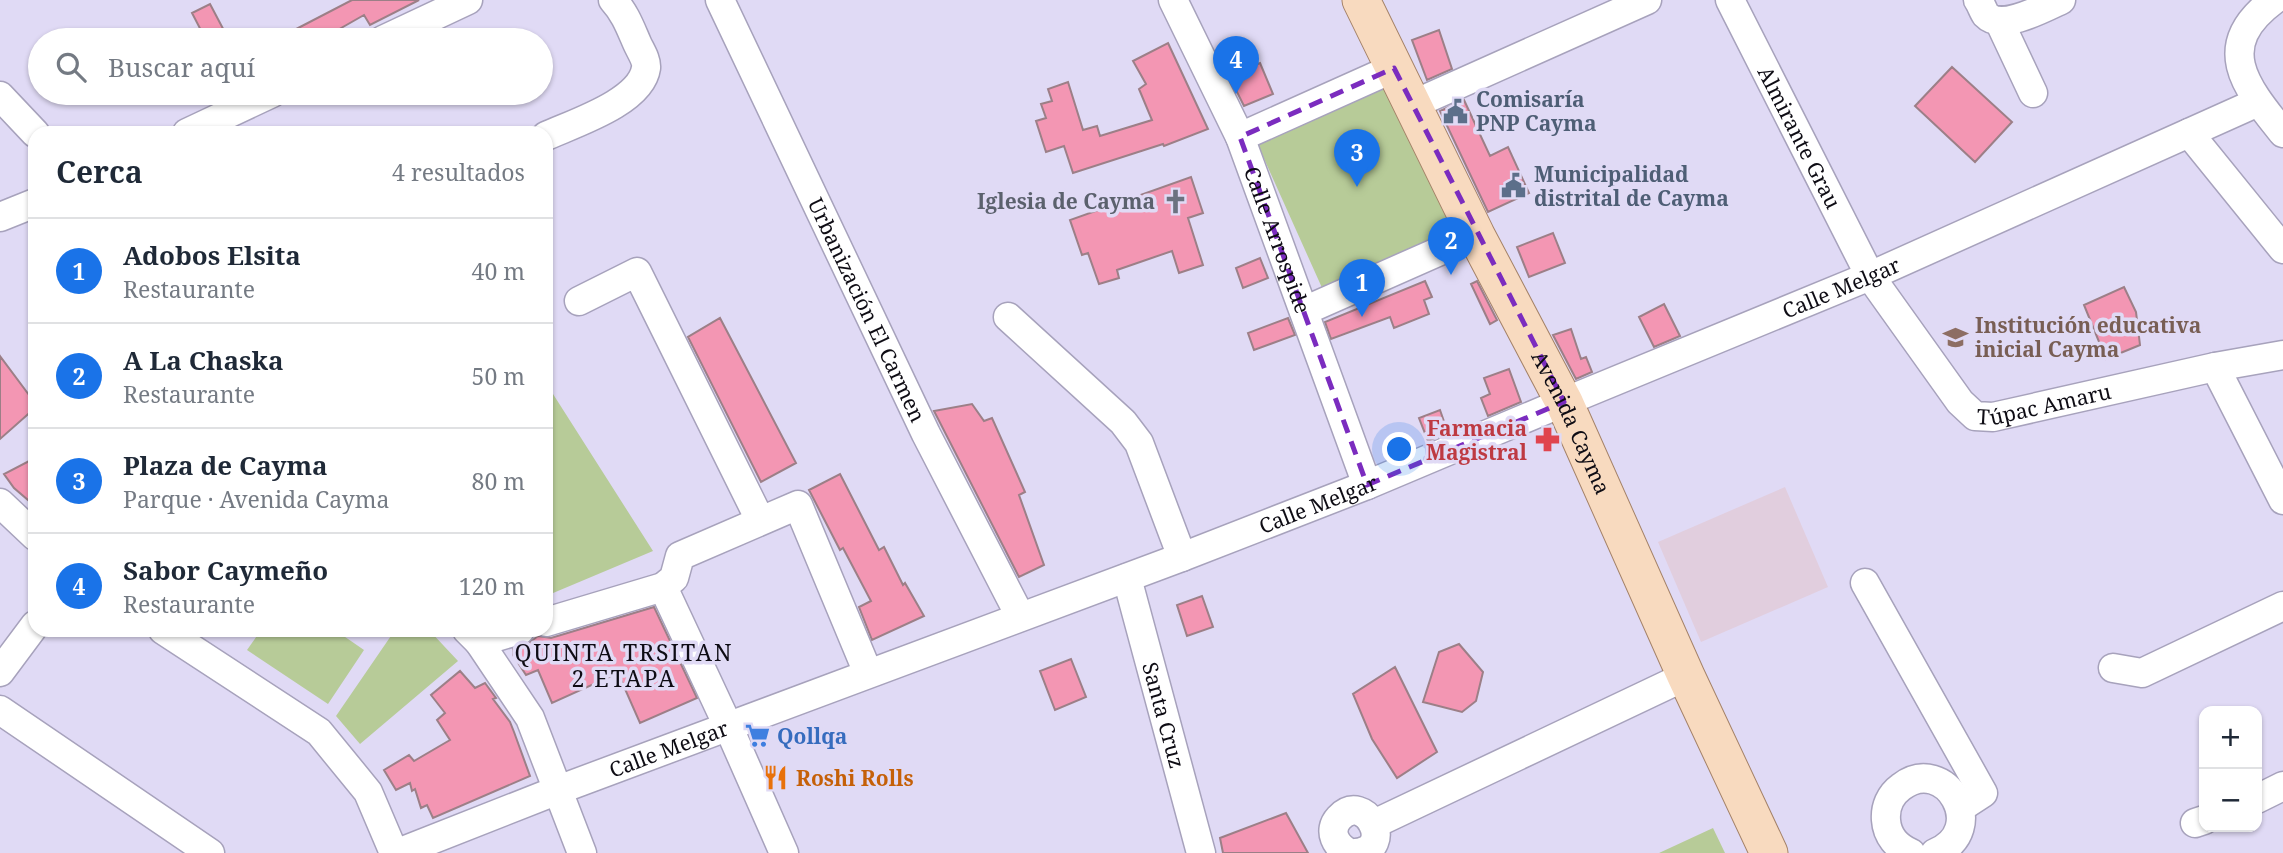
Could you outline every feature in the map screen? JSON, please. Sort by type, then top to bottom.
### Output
[{"type":"main road","name":"Avenida Cayma","points":[[1361,0],[1476,235],[1564,402],[1686,676],[1769,853]]},
{"type":"street","points":[[408,28],[468,0]]},
{"type":"street","points":[[553,133],[592,116],[631,94],[642,81],[647,65],[623,11],[613,0]]},
{"type":"street","name":"Calle Arrospide","points":[[1173,0],[1240,136],[1367,485]]},
{"type":"street","points":[[1412,105],[1647,0]]},
{"type":"street","name":"Almirante Grau","points":[[1730,0],[1870,276]]},
{"type":"street","points":[[1978,0],[1987,16],[2000,23],[2033,93]]},
{"type":"street","points":[[2000,23],[2061,0]]},
{"type":"street","points":[[2274,0],[2258,12],[2242,36],[2238,63],[2258,102],[2283,133]]},
{"type":"street","name":"Urbanización El Carmen","points":[[729,3],[926,434],[1020,616]]},
{"type":"street","points":[[1240,136],[1394,68]]},
{"type":"street","points":[[0,96],[28,126]]},
{"type":"street","name":"Calle Melgar","points":[[396,853],[1367,485],[1870,276],[2258,102]]},
{"type":"street","points":[[204,126],[247,105]]},
{"type":"street","points":[[2189,133],[2283,249]]},
{"type":"street","points":[[0,217],[28,206]]},
{"type":"street","points":[[1304,311],[1476,235]]},
{"type":"street","points":[[579,301],[637,272],[760,520]]},
{"type":"street","name":"Túpac Amaru","points":[[1870,276],[1960,402],[1975,416],[1993,418],[2215,367],[2283,355]]},
{"type":"street","points":[[1008,317],[1124,422],[1139,443],[1182,557]]},
{"type":"street","points":[[2215,367],[2283,500]]},
{"type":"street","points":[[0,503],[28,529]]},
{"type":"street","points":[[553,620],[663,587],[674,578],[680,556],[798,505],[869,673]]},
{"type":"street","name":"Santa Cruz","points":[[1127,578],[1202,853]]},
{"type":"street","points":[[1865,583],[1983,793],[1960,808]]},
{"type":"street","points":[[663,587],[784,853]]},
{"type":"street","points":[[2113,668],[2142,673],[2283,606]]},
{"type":"street","points":[[0,672],[28,634]]},
{"type":"street","points":[[174,637],[319,732],[368,792],[396,853]]},
{"type":"street","points":[[475,637],[530,718],[582,853]]},
{"type":"street","points":[[1374,824],[1686,676]]},
{"type":"street","points":[[0,710],[210,853]]},
{"type":"street","points":[[1897,850],[1886,825],[1888,802],[1895,792],[1915,780],[1938,782],[1948,788],[1956,797],[1960,808],[1959,832],[1952,842],[1935,853]]},
{"type":"street","points":[[2262,796],[2283,786]]},
{"type":"street","points":[[1350,853],[1340,849],[1334,829],[1338,818],[1347,812],[1358,811],[1368,815],[1374,824],[1376,835],[1371,846],[1356,853]]},
{"type":"highlighted area","points":[[1394,68],[1564,402],[1367,485],[1240,137]]},
{"type":"shaded area","points":[[1785,487],[1828,587],[1701,642],[1658,542]]},
{"type":"green space","points":[[1391,83],[1457,230],[1323,290],[1257,143]]},
{"type":"green space","points":[[553,394],[653,551],[553,593]]},
{"type":"green space","points":[[256,637],[345,637],[364,650],[328,704],[247,650]]},
{"type":"green space","points":[[390,637],[436,637],[458,661],[360,744],[336,716]]},
{"type":"green space","points":[[1713,828],[1725,853],[1659,853]]},
{"type":"building","points":[[352,0],[419,0],[370,25],[364,15],[341,28],[298,28]]},
{"type":"building","points":[[210,4],[223,28],[200,28],[192,13]]},
{"type":"building","points":[[1439,30],[1452,69],[1427,80],[1412,40]]},
{"type":"building","points":[[1168,43],[1208,129],[1164,146],[1163,144],[1073,173],[1064,146],[1046,152],[1036,121],[1046,118],[1041,104],[1052,101],[1048,89],[1068,82],[1083,130],[1097,126],[1100,136],[1152,120],[1139,89],[1146,84],[1133,61]]},
{"type":"building","points":[[1260,63],[1273,94],[1244,106],[1229,76]]},
{"type":"building","points":[[1952,67],[2012,122],[1975,162],[1915,106]]},
{"type":"building","points":[[1464,100],[1490,156],[1508,147],[1529,193],[1488,212],[1440,111]]},
{"type":"building","points":[[1191,177],[1203,213],[1188,218],[1203,265],[1179,273],[1172,251],[1117,270],[1119,278],[1099,284],[1088,253],[1082,255],[1070,220]]},
{"type":"building","points":[[1553,233],[1565,263],[1529,277],[1517,247]]},
{"type":"building","points":[[1260,258],[1268,278],[1243,288],[1236,268]]},
{"type":"building","points":[[1425,281],[1432,297],[1424,300],[1429,314],[1394,328],[1390,317],[1331,339],[1325,322]]},
{"type":"building","points":[[1477,281],[1497,320],[1490,324],[1471,284]]},
{"type":"building","points":[[2124,287],[2136,312],[2140,345],[2106,359],[2084,305]]},
{"type":"building","points":[[1664,304],[1680,336],[1654,347],[1639,317]]},
{"type":"building","points":[[720,318],[796,463],[761,482],[688,337]]},
{"type":"building","points":[[1288,318],[1295,335],[1254,350],[1248,333]]},
{"type":"building","points":[[1571,329],[1581,359],[1586,357],[1592,372],[1576,379],[1553,335]]},
{"type":"building","points":[[0,356],[28,394],[28,414],[0,439]]},
{"type":"building","points":[[1509,369],[1521,402],[1488,416],[1481,398],[1490,394],[1484,378]]},
{"type":"building","points":[[972,404],[984,421],[992,418],[1025,492],[1019,495],[1044,565],[1019,577],[934,411]]},
{"type":"building","points":[[1440,410],[1448,433],[1428,441],[1419,418]]},
{"type":"building","points":[[28,462],[28,500],[14,488],[4,474]]},
{"type":"building","points":[[840,474],[879,550],[884,547],[903,585],[905,583],[924,616],[872,640],[859,607],[871,601],[843,548],[840,550],[809,490]]},
{"type":"building","points":[[1202,596],[1213,627],[1187,636],[1177,605]]},
{"type":"building","points":[[654,607],[697,698],[640,723],[618,673],[552,703],[538,670],[526,675],[513,655],[513,649],[525,646],[537,637],[551,638]]},
{"type":"building","points":[[1459,644],[1483,672],[1476,701],[1462,712],[1423,702],[1439,652]]},
{"type":"building","points":[[1071,659],[1086,697],[1055,710],[1040,671]]},
{"type":"building","points":[[1395,667],[1437,752],[1397,778],[1372,739],[1353,694]]},
{"type":"building","points":[[460,671],[475,688],[485,683],[496,698],[493,699],[510,722],[530,776],[433,818],[427,805],[421,808],[415,789],[412,791],[410,783],[396,790],[384,770],[409,755],[414,761],[450,740],[437,720],[445,713],[431,695]]},
{"type":"building","points":[[1286,813],[1308,853],[1223,853],[1220,838]]},
{"type":"place","name":"Sabor Caymeño","points":[[1236,94]]},
{"type":"place","name":"Comisaría PNP Cayma","points":[[1456,111]]},
{"type":"place","name":"Municipalidad distrital de Cayma","points":[[1514,186]]},
{"type":"place","name":"Plaza de Cayma","points":[[1357,187]]},
{"type":"place","name":"Iglesia de Cayma","points":[[1175,201]]},
{"type":"place","name":"A La Chaska","points":[[1451,275]]},
{"type":"place","name":"Adobos Elsita","points":[[1362,317]]},
{"type":"place","name":"Institución educativa inicial Cayma","points":[[1955,337]]},
{"type":"place","name":"Farmacia Magistral","points":[[1547,440]]},
{"type":"place","name":"Qollqa","points":[[757,736]]},
{"type":"place","name":"Roshi Rolls","points":[[776,778]]},
{"type":"district","name":"QUINTA TRSITAN 2 ETAPA","points":[[624,665]]}]
